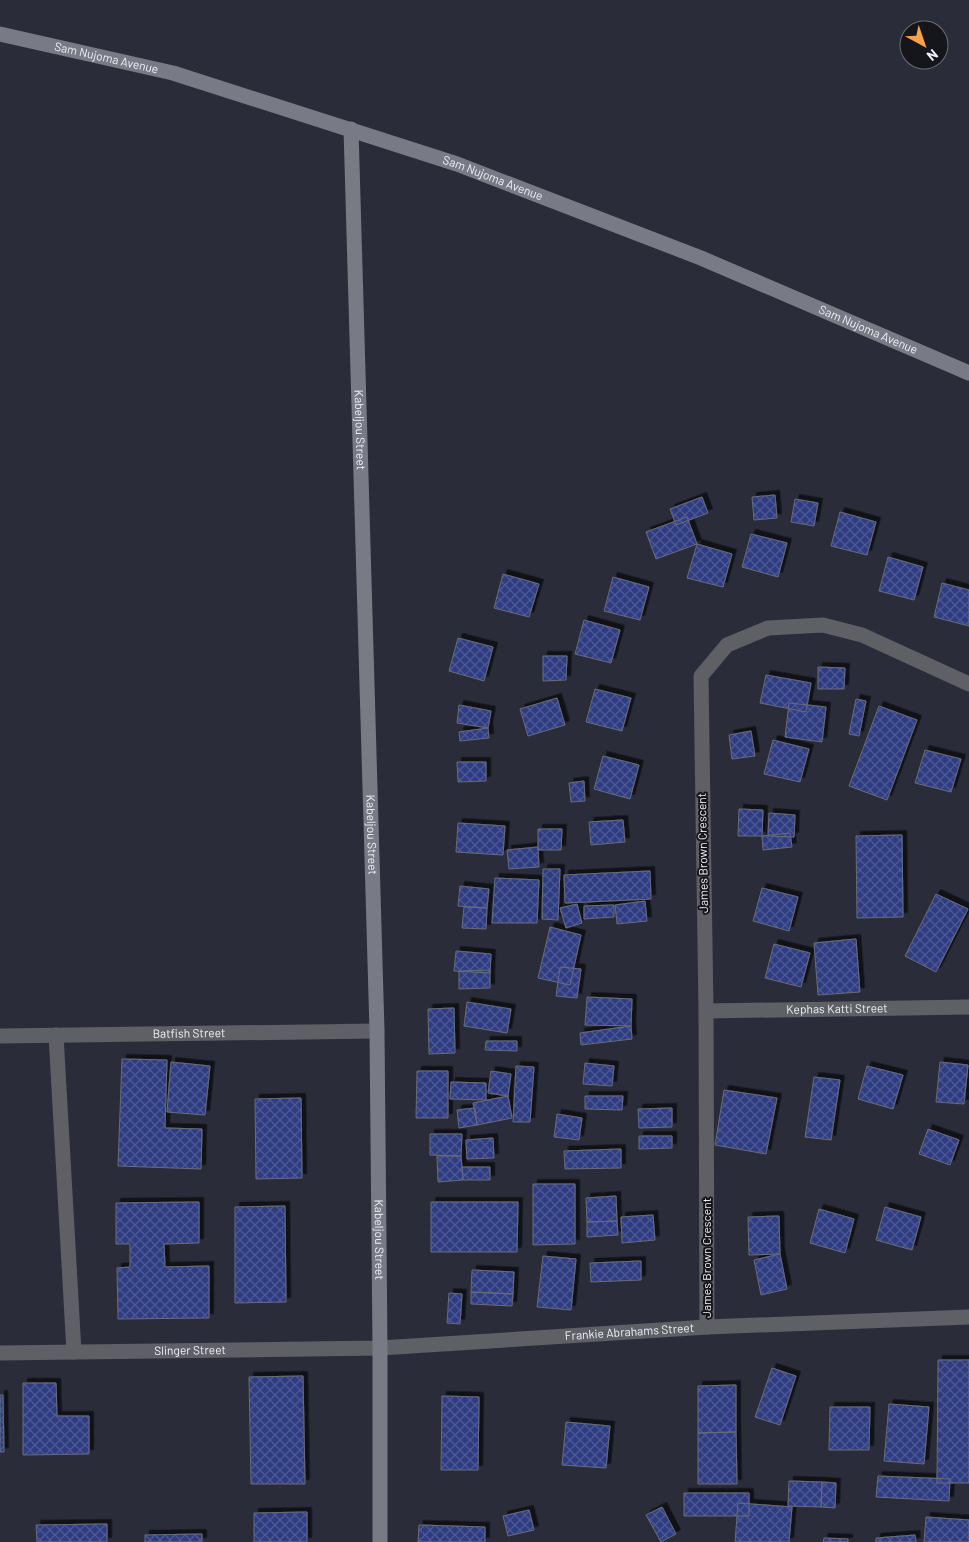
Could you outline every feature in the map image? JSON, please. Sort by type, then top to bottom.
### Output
[{"type":"street","name":"Sam Nujoma Avenue","points":[[0,34],[173,73],[457,164],[701,258],[969,373]]},
{"type":"street","name":"Kabeljou Street","points":[[351,129],[377,1031],[380,1542]]},
{"type":"street","name":"James Brown Crescent","points":[[707,1327],[706,1011],[701,676],[727,645],[768,628],[824,625],[862,635],[969,684]]},
{"type":"street","name":"Kephas Katti Street","points":[[706,1011],[969,1007]]},
{"type":"street","name":"Batfish Street","points":[[0,1036],[377,1031]]},
{"type":"street","points":[[56,1035],[74,1352]]},
{"type":"street","name":"Frankie Abrahams Street","points":[[380,1348],[707,1327],[969,1317]]},
{"type":"street","name":"Slinger Street","points":[[0,1353],[380,1348]]},
{"type":"building","points":[[775,495],[777,518],[754,520],[752,497]]},
{"type":"building","points":[[702,497],[708,513],[676,525],[670,509]]},
{"type":"building","points":[[795,499],[818,503],[814,526],[791,522]]},
{"type":"building","points":[[840,512],[876,522],[867,555],[831,546]]},
{"type":"building","points":[[687,517],[697,544],[656,559],[646,532]]},
{"type":"building","points":[[751,534],[787,543],[778,577],[742,567]]},
{"type":"building","points":[[697,544],[732,554],[723,587],[687,578]]},
{"type":"building","points":[[888,557],[923,567],[914,600],[879,591]]},
{"type":"building","points":[[503,574],[539,584],[529,617],[494,608]]},
{"type":"building","points":[[613,577],[649,587],[640,620],[604,611]]},
{"type":"building","points":[[942,583],[969,590],[969,626],[934,617]]},
{"type":"building","points":[[584,620],[620,630],[611,663],[575,654]]},
{"type":"building","points":[[458,638],[493,647],[484,681],[449,671]]},
{"type":"building","points":[[543,656],[567,656],[566,680],[543,681]]},
{"type":"building","points":[[818,667],[845,668],[844,689],[818,689]]},
{"type":"building","points":[[766,675],[811,683],[806,712],[760,703]]},
{"type":"building","points":[[595,689],[631,698],[622,731],[586,722]]},
{"type":"building","points":[[557,698],[565,725],[528,736],[520,709]]},
{"type":"building","points":[[856,699],[866,701],[859,736],[849,734]]},
{"type":"building","points":[[789,703],[826,707],[822,742],[785,737]]},
{"type":"building","points":[[459,705],[491,711],[488,728],[457,723]]},
{"type":"building","points":[[879,706],[917,720],[887,800],[849,786]]},
{"type":"building","points":[[488,728],[489,738],[460,741],[459,732]]},
{"type":"building","points":[[751,731],[755,756],[732,759],[729,735]]},
{"type":"building","points":[[773,740],[809,749],[800,782],[764,774]]},
{"type":"building","points":[[925,750],[961,759],[951,792],[915,783]]},
{"type":"building","points":[[603,756],[639,765],[630,799],[594,789]]},
{"type":"building","points":[[457,762],[486,762],[486,781],[458,782]]},
{"type":"building","points":[[584,781],[585,801],[571,802],[569,783]]},
{"type":"building","points":[[739,809],[763,810],[762,836],[738,836]]},
{"type":"building","points":[[769,813],[795,815],[794,837],[768,836]]},
{"type":"building","points":[[623,820],[625,842],[591,845],[589,822]]},
{"type":"building","points":[[458,823],[505,826],[503,855],[456,852]]},
{"type":"building","points":[[538,829],[562,829],[561,850],[538,850]]},
{"type":"building","points":[[790,833],[792,847],[763,850],[762,836]]},
{"type":"building","points":[[902,835],[903,917],[857,918],[856,836]]},
{"type":"building","points":[[538,847],[539,867],[509,869],[507,850]]},
{"type":"building","points":[[543,869],[560,869],[558,920],[542,919]]},
{"type":"building","points":[[650,871],[651,899],[565,903],[564,875]]},
{"type":"building","points":[[495,878],[539,880],[537,923],[492,923]]},
{"type":"building","points":[[460,886],[489,889],[487,908],[458,906]]},
{"type":"building","points":[[762,888],[798,897],[789,931],[753,921]]},
{"type":"building","points":[[936,894],[968,909],[936,972],[905,956]]},
{"type":"building","points":[[645,901],[647,921],[617,924],[615,905]]},
{"type":"building","points":[[577,904],[582,923],[566,928],[560,908]]},
{"type":"building","points":[[614,905],[614,917],[584,919],[584,906]]},
{"type":"building","points":[[464,907],[487,908],[486,929],[462,928]]},
{"type":"building","points":[[550,927],[581,935],[570,985],[538,978]]},
{"type":"building","points":[[856,939],[860,992],[818,995],[814,943]]},
{"type":"building","points":[[774,944],[810,953],[801,987],[765,978]]},
{"type":"building","points":[[456,951],[491,954],[490,973],[454,971]]},
{"type":"building","points":[[560,967],[581,969],[577,998],[556,996]]},
{"type":"building","points":[[490,970],[490,988],[459,989],[459,971]]},
{"type":"building","points":[[587,997],[632,999],[631,1026],[585,1025]]},
{"type":"building","points":[[467,1002],[511,1009],[507,1033],[464,1026]]},
{"type":"building","points":[[454,1008],[455,1053],[429,1054],[428,1009]]},
{"type":"building","points":[[631,1026],[632,1039],[581,1045],[580,1033]]},
{"type":"building","points":[[486,1041],[517,1041],[517,1051],[485,1050]]},
{"type":"building","points":[[122,1059],[167,1060],[165,1128],[202,1129],[201,1169],[118,1166]]},
{"type":"building","points":[[171,1062],[210,1066],[205,1115],[167,1112]]},
{"type":"building","points":[[940,1062],[968,1065],[964,1104],[936,1102]]},
{"type":"building","points":[[585,1063],[614,1066],[612,1086],[583,1084]]},
{"type":"building","points":[[516,1066],[534,1067],[530,1122],[513,1122]]},
{"type":"building","points":[[867,1066],[903,1075],[893,1109],[858,1099]]},
{"type":"building","points":[[417,1071],[448,1071],[448,1118],[416,1118]]},
{"type":"building","points":[[491,1071],[511,1074],[508,1096],[488,1093]]},
{"type":"building","points":[[814,1077],[840,1080],[831,1140],[805,1137]]},
{"type":"building","points":[[451,1082],[486,1083],[486,1100],[450,1099]]},
{"type":"building","points":[[724,1090],[777,1098],[766,1154],[715,1145]]},
{"type":"building","points":[[508,1096],[512,1118],[477,1125],[473,1103]]},
{"type":"building","points":[[585,1096],[623,1096],[622,1110],[585,1109]]},
{"type":"building","points":[[301,1098],[302,1178],[256,1179],[255,1099]]},
{"type":"building","points":[[475,1108],[477,1125],[459,1128],[457,1110]]},
{"type":"building","points":[[672,1108],[672,1127],[639,1128],[638,1109]]},
{"type":"building","points":[[557,1114],[582,1118],[579,1140],[554,1137]]},
{"type":"building","points":[[928,1129],[959,1140],[950,1165],[919,1154]]},
{"type":"building","points":[[430,1134],[462,1134],[461,1156],[430,1155]]},
{"type":"building","points":[[639,1136],[672,1136],[672,1148],[639,1149]]},
{"type":"building","points":[[493,1138],[494,1158],[467,1159],[466,1140]]},
{"type":"building","points":[[621,1149],[621,1168],[565,1169],[564,1151]]},
{"type":"building","points":[[437,1156],[461,1156],[463,1180],[438,1182]]},
{"type":"building","points":[[462,1167],[490,1167],[490,1180],[463,1180]]},
{"type":"building","points":[[533,1184],[575,1184],[575,1244],[533,1245]]},
{"type":"building","points":[[616,1196],[617,1221],[587,1222],[586,1198]]},
{"type":"building","points":[[199,1202],[199,1243],[164,1244],[165,1267],[209,1266],[209,1318],[118,1319],[117,1268],[130,1267],[130,1244],[116,1244],[116,1203]]},
{"type":"building","points":[[431,1202],[518,1202],[517,1252],[431,1252]]},
{"type":"building","points":[[285,1206],[286,1302],[235,1303],[235,1207]]},
{"type":"building","points":[[885,1207],[921,1217],[912,1250],[876,1240]]},
{"type":"building","points":[[819,1209],[854,1219],[845,1253],[810,1243]]},
{"type":"building","points":[[653,1215],[655,1240],[622,1243],[621,1217]]},
{"type":"building","points":[[779,1216],[780,1254],[749,1255],[748,1217]]},
{"type":"building","points":[[617,1221],[618,1235],[587,1237],[587,1222]]},
{"type":"building","points":[[780,1254],[787,1289],[761,1295],[754,1260]]},
{"type":"building","points":[[543,1256],[576,1259],[571,1310],[537,1307]]},
{"type":"building","points":[[641,1261],[641,1280],[591,1282],[590,1263]]},
{"type":"building","points":[[472,1270],[514,1272],[513,1294],[471,1292]]},
{"type":"building","points":[[471,1292],[513,1294],[512,1306],[471,1304]]},
{"type":"building","points":[[449,1293],[462,1294],[460,1324],[447,1323]]},
{"type":"building","points":[[938,1360],[969,1360],[969,1483],[937,1483]]},
{"type":"building","points":[[772,1368],[796,1376],[780,1425],[755,1417]]},
{"type":"building","points":[[303,1376],[305,1484],[251,1484],[249,1377]]},
{"type":"building","points":[[23,1383],[56,1383],[57,1416],[89,1416],[89,1454],[23,1455]]},
{"type":"building","points":[[736,1385],[736,1432],[698,1433],[698,1386]]},
{"type":"building","points":[[0,1395],[3,1395],[4,1452],[0,1452]]},
{"type":"building","points":[[442,1396],[479,1397],[478,1470],[441,1470]]},
{"type":"building","points":[[889,1404],[929,1407],[924,1464],[884,1461]]},
{"type":"building","points":[[830,1407],[870,1407],[869,1450],[829,1450]]},
{"type":"building","points":[[566,1422],[610,1426],[606,1468],[562,1465]]},
{"type":"building","points":[[736,1432],[737,1484],[698,1484],[698,1433]]},
{"type":"building","points":[[878,1476],[950,1479],[949,1501],[876,1497]]},
{"type":"building","points":[[789,1481],[822,1482],[821,1507],[788,1506]]},
{"type":"building","points":[[822,1482],[836,1483],[835,1508],[821,1507]]},
{"type":"building","points":[[684,1493],[749,1493],[749,1516],[684,1516]]},
{"type":"building","points":[[738,1503],[792,1507],[789,1542],[735,1542]]},
{"type":"building","points":[[662,1507],[676,1534],[661,1542],[646,1515]]},
{"type":"building","points":[[529,1510],[534,1530],[508,1536],[503,1516]]},
{"type":"building","points":[[307,1512],[307,1542],[254,1542],[254,1513]]},
{"type":"building","points":[[926,1517],[969,1520],[969,1542],[924,1542]]},
{"type":"building","points":[[107,1524],[107,1542],[37,1542],[36,1525]]},
{"type":"building","points":[[419,1525],[485,1527],[485,1542],[418,1542]]},
{"type":"building","points":[[202,1534],[202,1542],[145,1542],[145,1535]]},
{"type":"building","points":[[915,1535],[916,1542],[876,1542],[876,1538]]},
{"type":"building","points":[[824,1538],[848,1539],[848,1542],[823,1542]]}]
